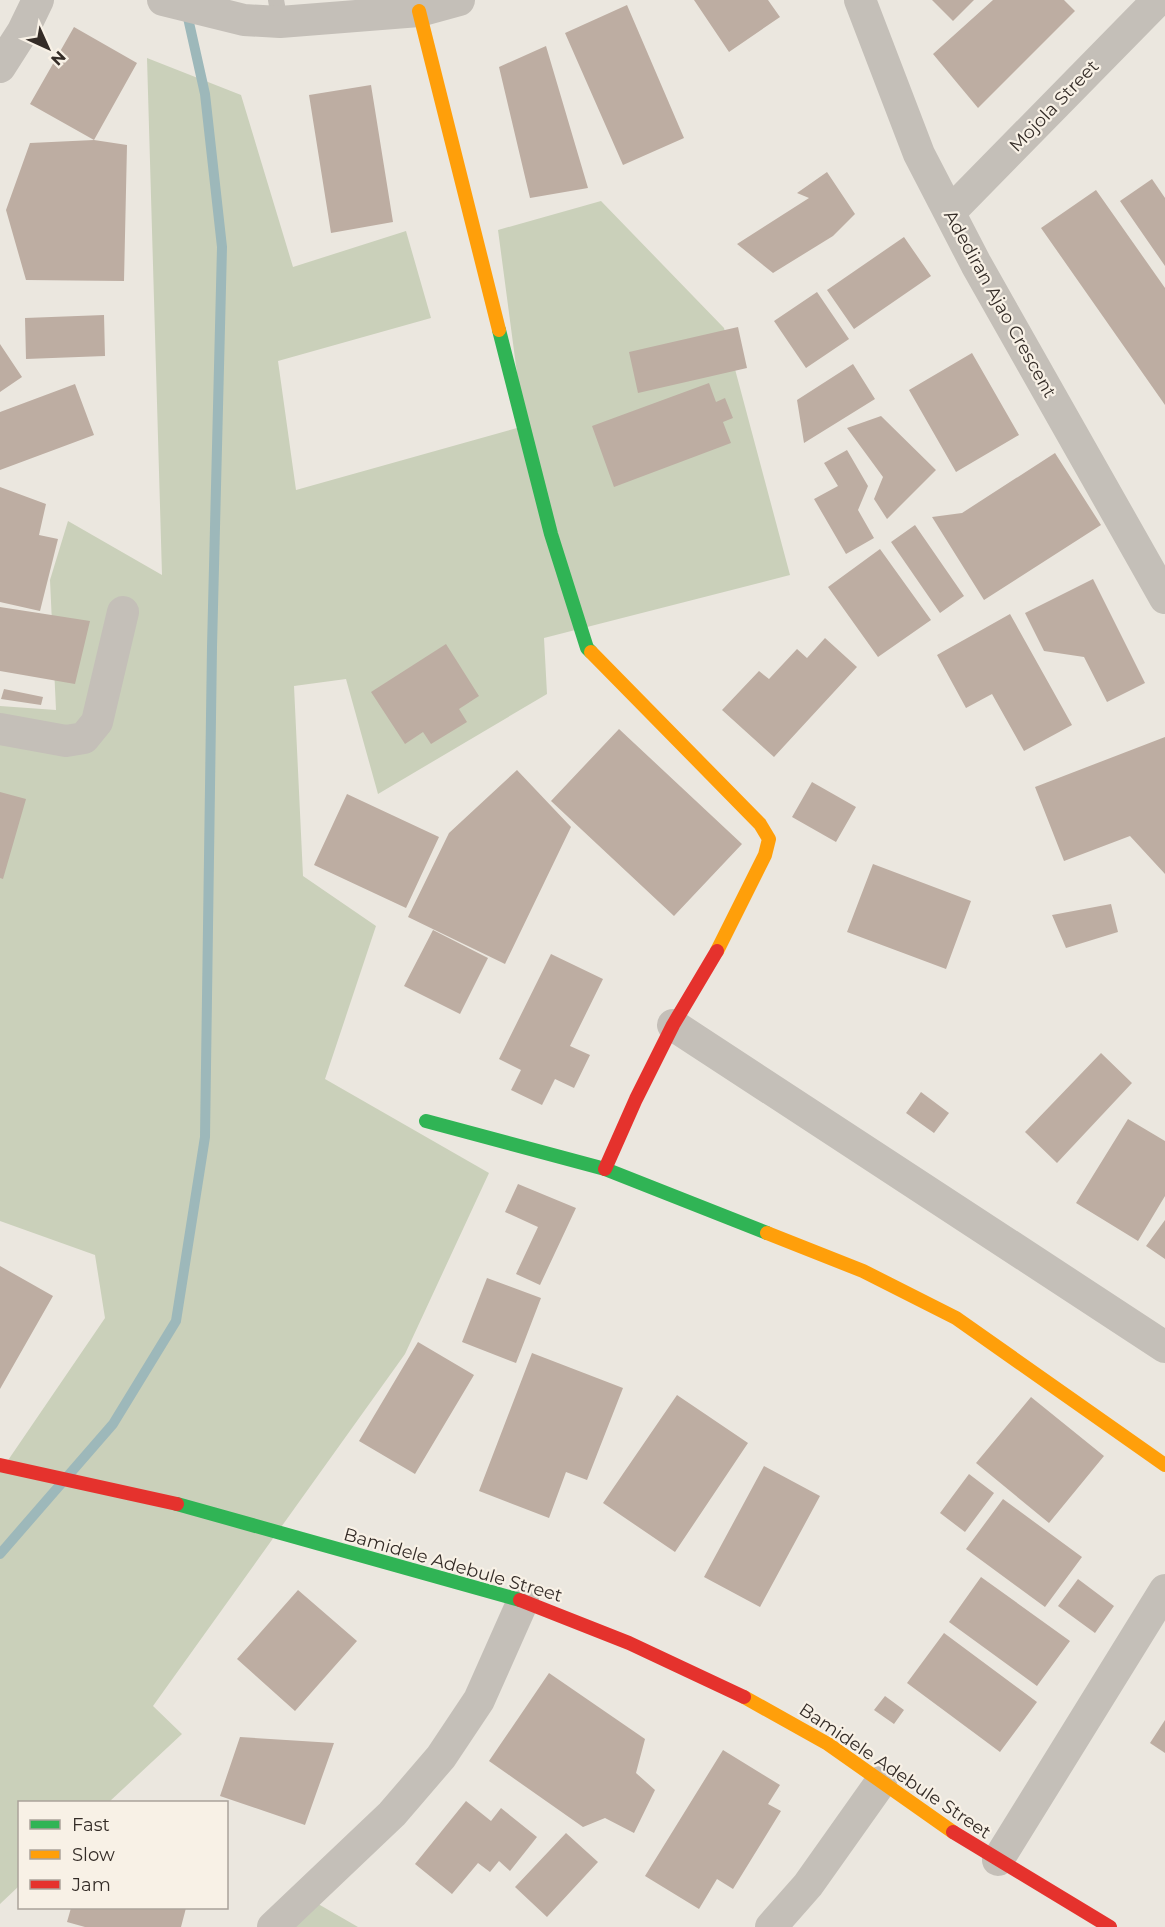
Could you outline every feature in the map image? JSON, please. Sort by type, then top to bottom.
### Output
[{"type":"street","points":[[0,67],[38,0]]},
{"type":"street","points":[[163,0],[244,20],[278,11],[419,11],[459,0]]},
{"type":"street","name":"Adediran Ajao Crescent","points":[[860,0],[919,154],[976,264],[1165,598]]},
{"type":"street","name":"Mojola Street","points":[[950,213],[1158,0]]},
{"type":"street","points":[[419,11],[551,534],[587,648],[760,824],[769,839],[765,855],[721,944],[673,1025],[605,1169]]},
{"type":"street","points":[[0,729],[66,741],[84,738],[97,722],[123,612]]},
{"type":"street","points":[[673,1025],[1165,1347]]},
{"type":"street","points":[[426,1121],[605,1169],[863,1271],[956,1318],[1165,1465]]},
{"type":"street","name":"Bamidele Adebule Street","points":[[0,1465],[174,1503],[485,1592],[523,1600],[612,1634],[700,1674],[802,1728],[909,1803],[1110,1927]]},
{"type":"street","points":[[998,1860],[1165,1590]]},
{"type":"street","points":[[273,1927],[392,1814],[441,1757],[479,1700],[523,1600]]},
{"type":"street","points":[[771,1927],[808,1885],[881,1782]]},
{"type":"green space","points":[[147,58],[241,95],[293,267],[406,231],[431,318],[278,361],[296,490],[524,426],[498,230],[601,201],[724,328],[790,575],[544,638],[547,694],[378,794],[346,679],[294,686],[303,876],[376,926],[325,1079],[489,1173],[405,1354],[153,1706],[182,1734],[110,1801],[18,1801],[18,1887],[0,1904],[0,1472],[105,1318],[95,1255],[0,1221],[0,706],[56,710],[50,580],[68,521],[162,575]]},
{"type":"green space","points":[[313,1901],[358,1927],[287,1927]]},
{"type":"building","points":[[694,0],[768,0],[780,17],[729,52]]},
{"type":"building","points":[[932,0],[974,0],[953,21]]},
{"type":"building","points":[[993,0],[1064,0],[1075,11],[978,108],[933,54]]},
{"type":"building","points":[[627,5],[684,138],[623,165],[565,33]]},
{"type":"building","points":[[74,27],[137,63],[94,140],[30,104]]},
{"type":"building","points":[[546,46],[588,188],[530,198],[499,67]]},
{"type":"building","points":[[371,85],[393,222],[331,233],[309,95]]},
{"type":"building","points":[[94,140],[127,145],[124,281],[26,280],[6,210],[30,143]]},
{"type":"building","points":[[827,172],[855,214],[833,236],[773,273],[737,244],[809,198],[797,193]]},
{"type":"building","points":[[1152,179],[1165,198],[1165,266],[1120,201]]},
{"type":"building","points":[[1096,190],[1165,288],[1165,405],[1041,228]]},
{"type":"building","points":[[904,237],[931,276],[854,329],[827,290]]},
{"type":"building","points":[[817,292],[849,339],[806,368],[774,321]]},
{"type":"building","points":[[104,315],[105,356],[26,359],[25,318]]},
{"type":"building","points":[[738,327],[747,368],[638,393],[629,352]]},
{"type":"building","points":[[0,344],[22,377],[0,392]]},
{"type":"building","points":[[972,353],[1019,435],[956,472],[909,390]]},
{"type":"building","points":[[853,364],[875,399],[804,443],[797,400]]},
{"type":"building","points":[[709,383],[716,402],[725,398],[733,418],[723,422],[731,443],[614,487],[592,426]]},
{"type":"building","points":[[75,384],[94,435],[0,470],[0,412]]},
{"type":"building","points":[[881,416],[936,470],[887,519],[874,499],[883,477],[847,428]]},
{"type":"building","points":[[847,450],[868,486],[858,510],[874,538],[846,554],[814,499],[838,486],[824,463]]},
{"type":"building","points":[[1055,453],[1101,525],[984,600],[932,517],[962,513]]},
{"type":"building","points":[[0,487],[46,504],[39,535],[58,539],[40,611],[0,602]]},
{"type":"building","points":[[915,525],[964,596],[940,613],[891,542]]},
{"type":"building","points":[[880,549],[931,620],[878,657],[828,587]]},
{"type":"building","points":[[1093,579],[1145,683],[1107,702],[1084,657],[1044,651],[1025,613]]},
{"type":"building","points":[[0,607],[90,621],[75,684],[0,671]]},
{"type":"building","points":[[1010,614],[1072,725],[1024,751],[992,694],[966,708],[937,655]]},
{"type":"building","points":[[825,638],[857,667],[774,757],[722,710],[759,671],[769,679],[797,649],[807,658]]},
{"type":"building","points":[[446,644],[479,696],[459,709],[467,722],[431,744],[423,732],[405,744],[371,692]]},
{"type":"building","points":[[4,689],[43,697],[41,705],[1,699]]},
{"type":"building","points":[[619,729],[742,844],[674,916],[551,801]]},
{"type":"building","points":[[1165,737],[1165,874],[1130,836],[1064,861],[1035,787]]},
{"type":"building","points":[[517,770],[571,827],[505,964],[408,917],[449,833]]},
{"type":"building","points":[[812,782],[856,807],[836,842],[792,817]]},
{"type":"building","points":[[0,792],[26,799],[3,879],[0,878]]},
{"type":"building","points":[[347,794],[439,837],[406,908],[314,865]]},
{"type":"building","points":[[873,864],[971,901],[946,969],[847,932]]},
{"type":"building","points":[[1111,904],[1118,932],[1066,948],[1052,915]]},
{"type":"building","points":[[433,930],[488,958],[460,1014],[404,986]]},
{"type":"building","points":[[551,954],[603,979],[570,1046],[590,1055],[574,1088],[555,1079],[542,1105],[511,1090],[521,1070],[499,1059]]},
{"type":"building","points":[[1101,1053],[1132,1083],[1057,1163],[1025,1132]]},
{"type":"building","points":[[921,1092],[949,1113],[934,1133],[906,1113]]},
{"type":"building","points":[[1128,1119],[1165,1141],[1165,1196],[1138,1241],[1076,1203]]},
{"type":"building","points":[[518,1184],[576,1208],[540,1285],[516,1274],[538,1227],[505,1212]]},
{"type":"building","points":[[1165,1220],[1165,1259],[1146,1246]]},
{"type":"building","points":[[0,1266],[53,1296],[0,1389]]},
{"type":"building","points":[[487,1278],[541,1298],[516,1363],[462,1342]]},
{"type":"building","points":[[418,1342],[474,1375],[415,1474],[359,1441]]},
{"type":"building","points":[[532,1353],[623,1388],[587,1480],[566,1472],[549,1518],[479,1491]]},
{"type":"building","points":[[677,1395],[748,1443],[675,1552],[603,1503]]},
{"type":"building","points":[[1031,1397],[1104,1456],[1049,1523],[976,1463]]},
{"type":"building","points":[[764,1466],[820,1496],[760,1607],[704,1577]]},
{"type":"building","points":[[969,1474],[994,1493],[965,1532],[940,1513]]},
{"type":"building","points":[[1003,1499],[1082,1557],[1045,1607],[966,1549]]},
{"type":"building","points":[[981,1577],[1070,1641],[1037,1686],[949,1622]]},
{"type":"building","points":[[1078,1579],[1114,1606],[1095,1633],[1058,1606]]},
{"type":"building","points":[[298,1590],[357,1641],[295,1711],[237,1659]]},
{"type":"building","points":[[944,1633],[1037,1702],[1000,1752],[907,1683]]},
{"type":"building","points":[[549,1673],[645,1739],[636,1773],[655,1790],[634,1833],[605,1818],[583,1827],[489,1761]]},
{"type":"building","points":[[885,1696],[904,1710],[894,1724],[874,1710]]},
{"type":"building","points":[[1165,1720],[1165,1753],[1150,1743]]},
{"type":"building","points":[[240,1737],[334,1743],[305,1825],[220,1796]]},
{"type":"building","points":[[723,1750],[780,1785],[768,1804],[781,1811],[733,1889],[717,1879],[699,1909],[645,1876]]},
{"type":"building","points":[[466,1801],[491,1821],[501,1808],[537,1837],[510,1871],[499,1861],[490,1872],[478,1863],[452,1894],[415,1864]]},
{"type":"building","points":[[566,1833],[598,1862],[547,1917],[515,1887]]},
{"type":"building","points":[[71,1909],[186,1909],[181,1927],[85,1927],[67,1922]]},
{"type":"waterway","points":[[0,1554],[113,1424],[176,1321],[205,1137],[212,647],[222,247],[205,94],[186,9]]},
{"type":"traffic: fast","points":[[499,330],[551,534],[587,648],[591,652]]},
{"type":"traffic: fast","points":[[426,1121],[605,1169],[767,1233]]},
{"type":"traffic: fast","points":[[177,1504],[520,1600]]},
{"type":"traffic: slow","points":[[419,11],[499,330]]},
{"type":"traffic: slow","points":[[591,652],[760,824],[769,839],[765,855],[717,951]]},
{"type":"traffic: slow","points":[[767,1233],[863,1271],[956,1318],[1165,1465]]},
{"type":"traffic: slow","points":[[744,1697],[828,1744],[953,1832]]},
{"type":"traffic: jam","points":[[605,1169],[636,1099],[673,1025],[717,951]]},
{"type":"traffic: jam","points":[[0,1465],[177,1504]]},
{"type":"traffic: jam","points":[[520,1600],[629,1643],[744,1697]]},
{"type":"traffic: jam","points":[[953,1832],[1110,1927]]}]
